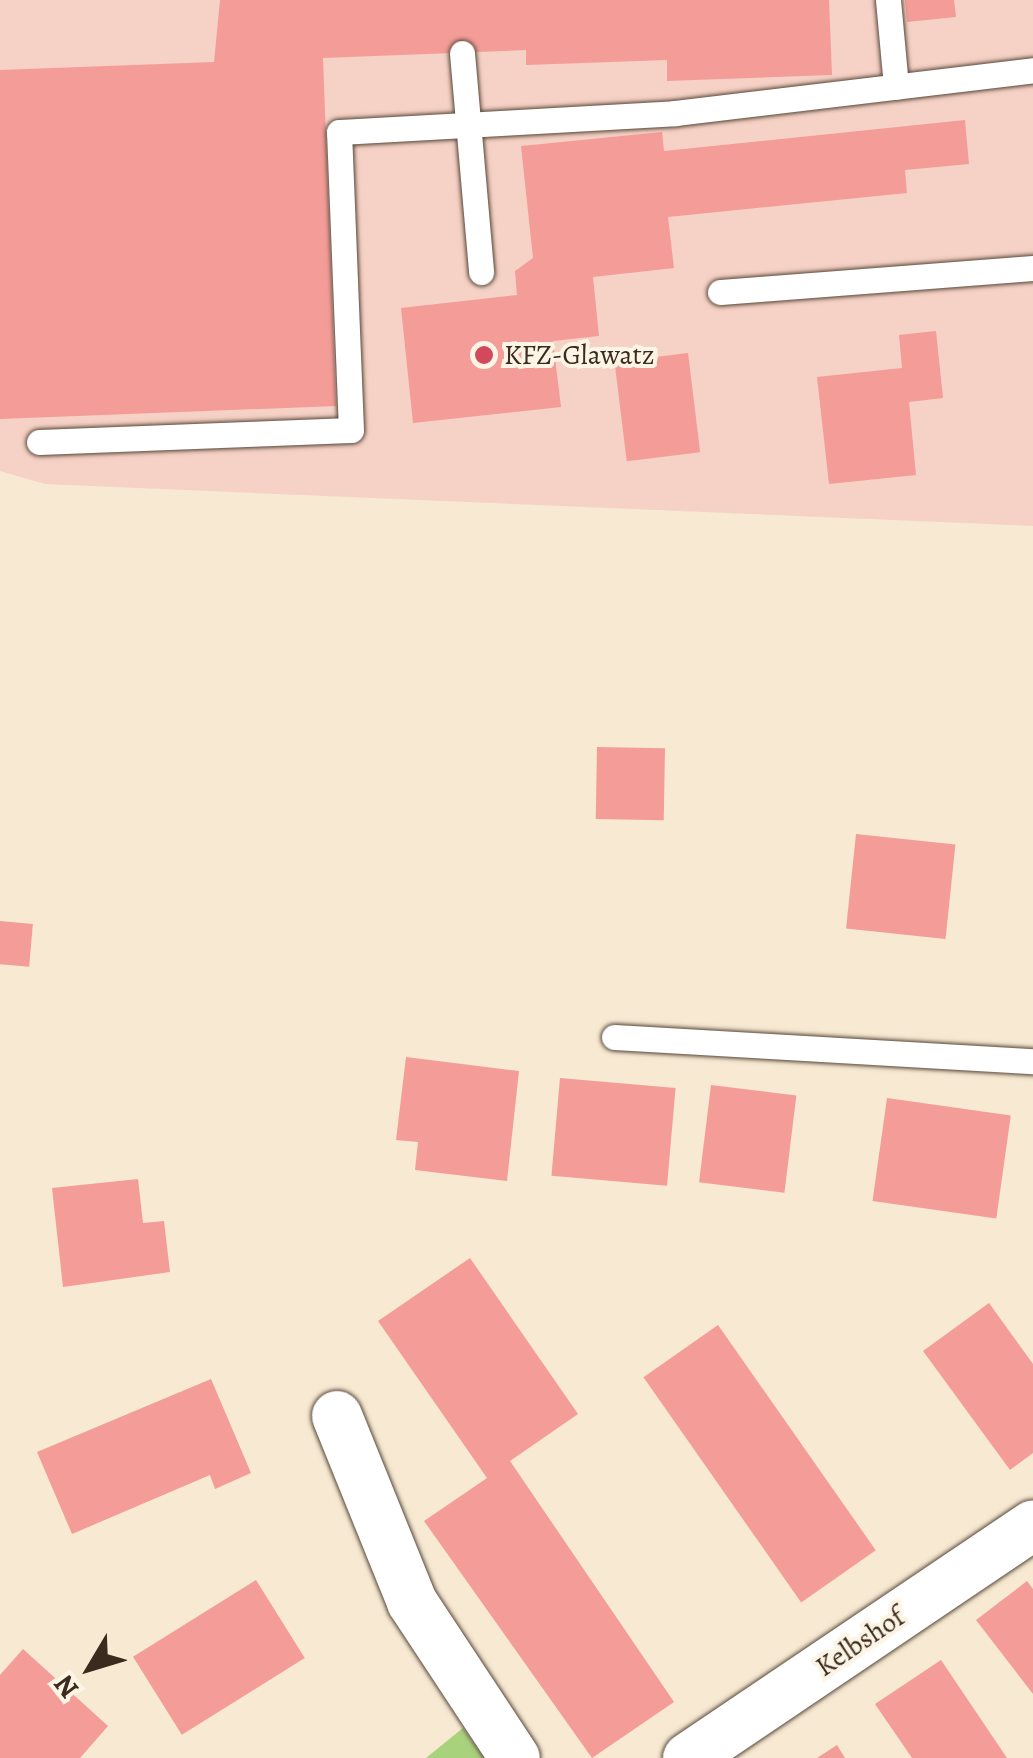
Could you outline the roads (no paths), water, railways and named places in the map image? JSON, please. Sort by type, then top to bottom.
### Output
[{"type":"street","points":[[338,1416],[412,1602],[515,1758]]},
{"type":"street","name":"Kelbshof","points":[[688,1758],[1033,1525]]},
{"type":"lane","points":[[888,0],[896,87]]},
{"type":"lane","points":[[462,53],[481,272]]},
{"type":"lane","points":[[39,442],[351,430],[340,132],[675,113],[1033,70]]},
{"type":"lane","points":[[720,292],[1033,268]]},
{"type":"lane","points":[[614,1037],[1033,1061]]},
{"type":"place","name":"KFZ-Glawatz","points":[[484,355]]}]
